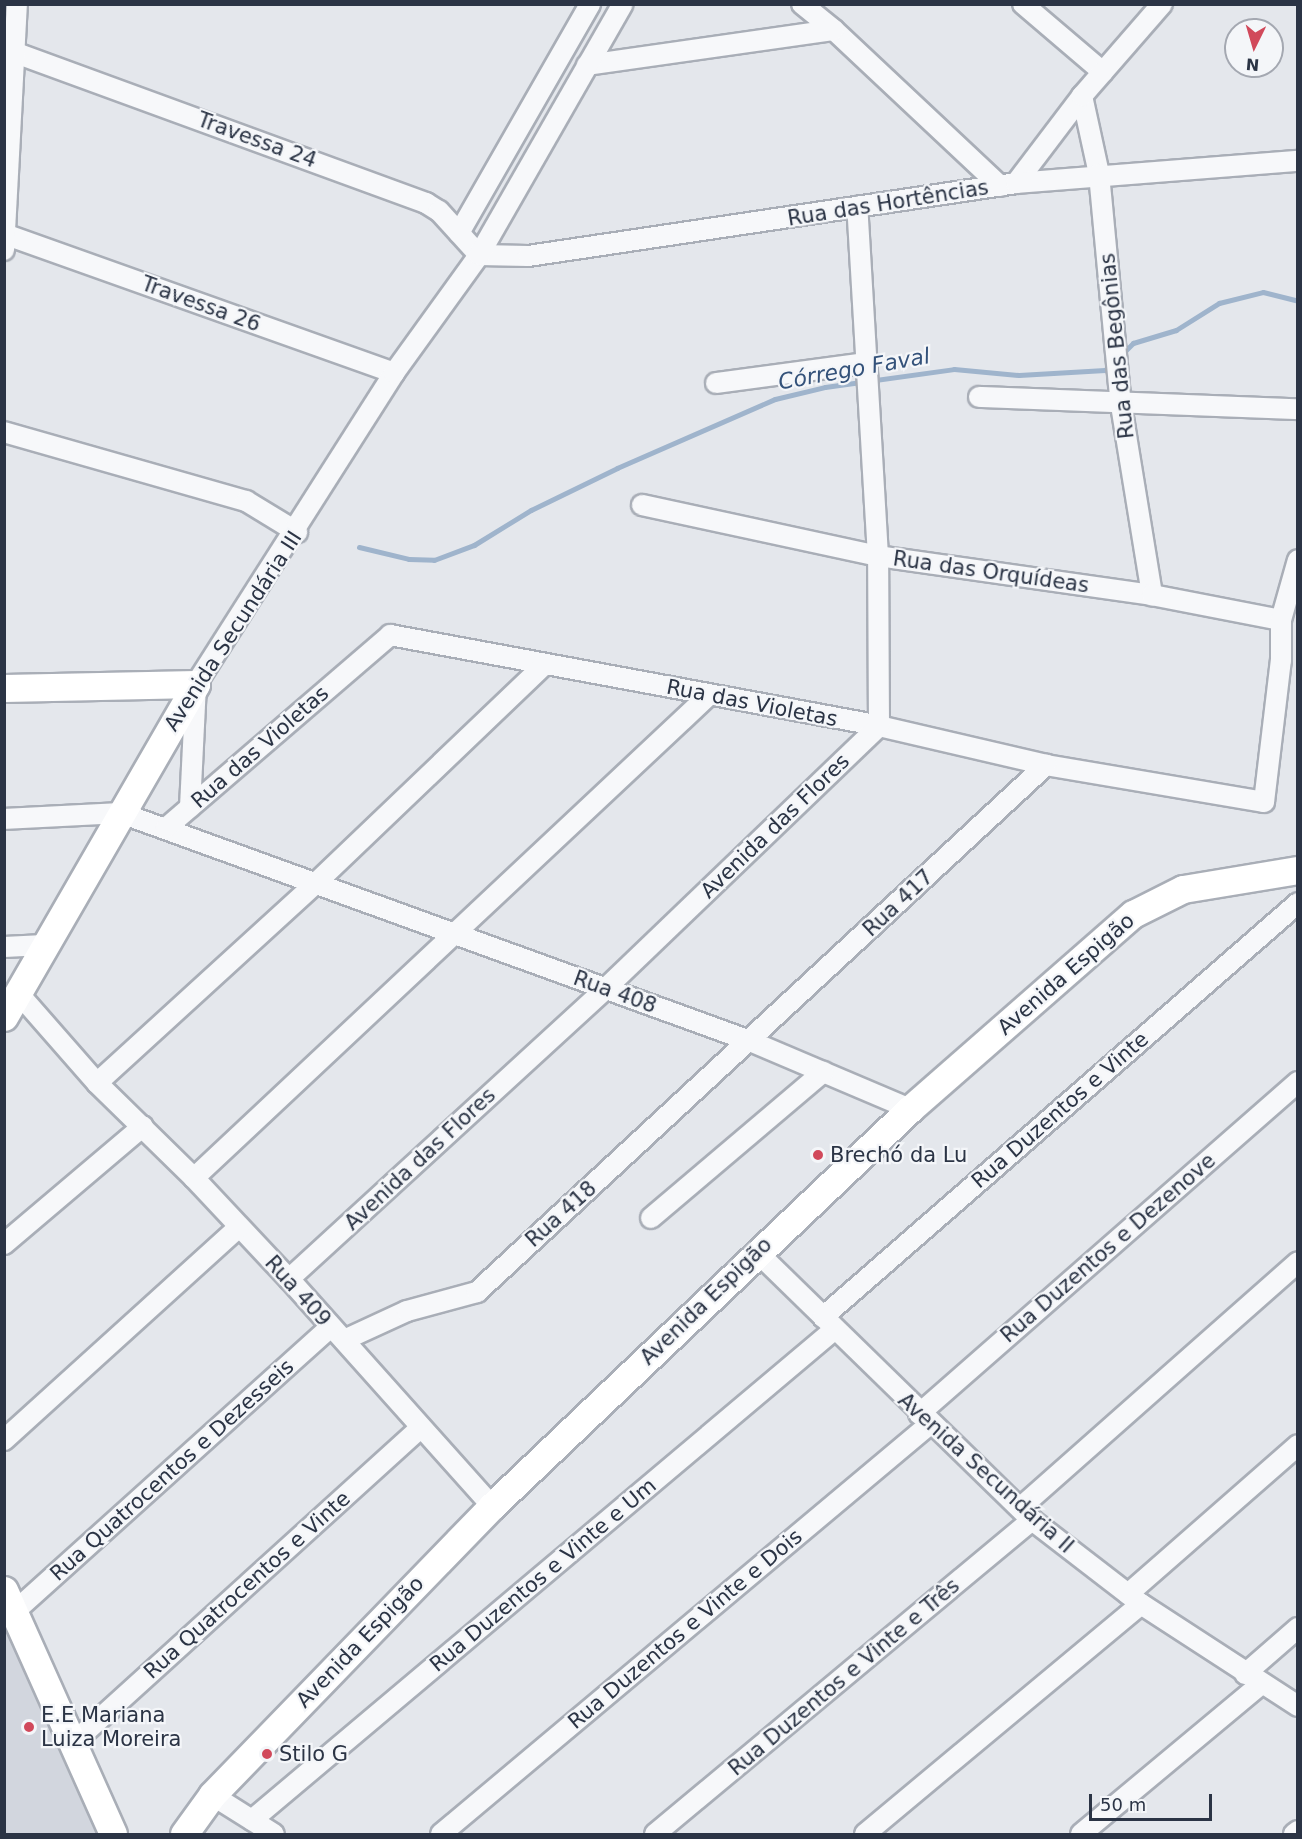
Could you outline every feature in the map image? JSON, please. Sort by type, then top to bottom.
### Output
[{"type":"street","points":[[6,242],[8,163],[16,53],[10,26],[17,4]]},
{"type":"street","points":[[459,233],[590,4]]},
{"type":"street","name":"Avenida Secundária III","points":[[4,1017],[196,684],[297,532],[394,373],[480,255],[623,4]]},
{"type":"street","points":[[802,4],[1008,184],[1162,4]]},
{"type":"street","points":[[1023,4],[1103,72]]},
{"type":"street","points":[[587,65],[834,30]]},
{"type":"street","name":"Travessa 24","points":[[16,53],[426,203],[439,211],[480,255]]},
{"type":"street","name":"Rua das Begônias","points":[[1082,96],[1099,174],[1121,405],[1152,595]]},
{"type":"street","name":"Rua das Hortências","points":[[480,255],[528,256],[1008,184],[1099,174],[1298,161]]},
{"type":"street","points":[[857,207],[878,556],[879,726]]},
{"type":"street","name":"Travessa 26","points":[[6,242],[394,373]]},
{"type":"street","points":[[716,383],[866,363]]},
{"type":"street","points":[[979,397],[1121,405],[1298,409]]},
{"type":"street","points":[[4,432],[246,501],[297,532]]},
{"type":"street","name":"Rua das Orquídeas","points":[[642,505],[878,556],[1152,595],[1281,620]]},
{"type":"street","points":[[1281,620],[1298,560]]},
{"type":"street","name":"Rua das Violetas","points":[[166,828],[390,635],[879,726],[1046,765],[1263,802],[1289,661],[1281,620]]},
{"type":"street","points":[[97,1083],[317,882],[545,664]]},
{"type":"street","points":[[4,688],[196,684],[190,807]]},
{"type":"street","points":[[194,1178],[710,695]]},
{"type":"street","name":"Avenida das Flores","points":[[289,1280],[605,989],[879,726]]},
{"type":"street","name":"Rua 417","points":[[750,1041],[1046,765]]},
{"type":"street","points":[[4,819],[121,813]]},
{"type":"street","name":"Rua 408","points":[[121,813],[317,882],[750,1041],[910,1109]]},
{"type":"street","name":"Avenida Espigão","points":[[184,1834],[212,1794],[492,1506],[910,1109],[1133,914],[1183,889],[1298,870]]},
{"type":"street","name":"Rua Duzentos e Vinte","points":[[829,1323],[1298,903]]},
{"type":"street","points":[[4,947],[44,945]]},
{"type":"street","name":"Rua 409","points":[[19,994],[97,1083],[194,1178],[289,1280],[492,1506]]},
{"type":"street","name":"Rua 418","points":[[337,1334],[406,1311],[477,1292],[750,1041]]},
{"type":"street","points":[[651,1218],[822,1072]]},
{"type":"street","name":"Rua Duzentos e Dezenove","points":[[924,1419],[1298,1082]]},
{"type":"street","points":[[4,1244],[143,1126]]},
{"type":"street","points":[[4,1440],[239,1227]]},
{"type":"street","name":"Avenida Secundária II","points":[[757,1252],[924,1419],[1026,1514],[1134,1599],[1253,1679],[1298,1706]]},
{"type":"street","name":"Rua Duzentos e Vinte e Três","points":[[655,1834],[1026,1514],[1298,1262]]},
{"type":"street","name":"Rua Duzentos e Vinte e Um","points":[[252,1820],[829,1323]]},
{"type":"street","name":"Rua Quatrocentos e Dezesseis","points":[[9,1601],[337,1334]]},
{"type":"street","name":"Rua Duzentos e Vinte e Dois","points":[[441,1834],[924,1419]]},
{"type":"street","name":"Rua Quatrocentos e Vinte","points":[[73,1743],[420,1428]]},
{"type":"street","points":[[865,1834],[1134,1599],[1298,1445]]},
{"type":"street","points":[[9,1601],[113,1834]]},
{"type":"street","points":[[1081,1834],[1253,1679],[1298,1628]]},
{"type":"street","points":[[212,1794],[274,1834]]},
{"type":"street","points":[[1294,1834],[1298,1831]]},
{"type":"shaded area","name":"E.E Mariana Luiza Moreira","points":[[5,1620],[104,1834],[5,1834]]},
{"type":"waterway","name":"Córrego Faval","points":[[1121,355],[1133,343],[1176,330],[1219,303],[1263,292],[1298,301]]},
{"type":"waterway","name":"Córrego Faval","points":[[359,547],[409,559],[434,560],[474,545],[531,510],[617,468],[775,399],[825,387],[954,369],[1019,375],[1105,370],[1112,363]]},
{"type":"place","name":"Brechó da Lu","points":[[818,1155]]},
{"type":"place","name":"E.E Mariana Luiza Moreira","points":[[29,1727]]},
{"type":"place","name":"Stilo G","points":[[267,1754]]}]
